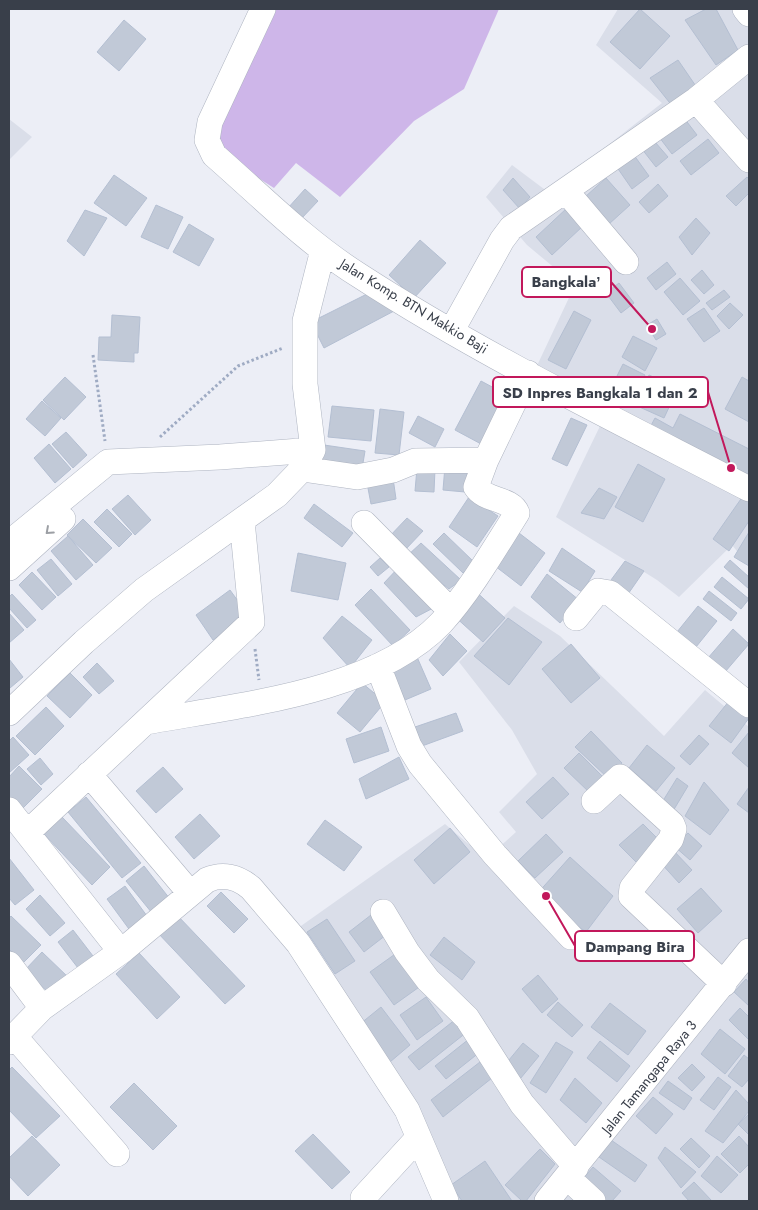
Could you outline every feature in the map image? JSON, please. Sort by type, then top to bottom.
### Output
[{"type":"street","name":"Jalan Komp. BTN Makkio Baji","points":[[263,9],[210,122],[207,140],[214,155],[323,250],[359,276],[528,373],[749,489]]},
{"type":"street","points":[[745,9],[749,14]]},
{"type":"street","points":[[452,330],[502,240],[511,228],[696,100],[749,57]]},
{"type":"street","points":[[696,100],[749,160]]},
{"type":"street","points":[[566,191],[626,262]]},
{"type":"street","points":[[9,713],[84,642],[144,590],[217,536],[277,496],[308,460],[304,340],[307,306],[323,250]]},
{"type":"street","points":[[146,722],[302,693],[378,666],[425,637],[450,610],[489,558],[517,513],[512,506],[479,491],[476,487],[486,460],[528,373]]},
{"type":"street","points":[[9,543],[122,462],[308,460],[357,477],[393,470],[415,462],[486,460]]},
{"type":"street","points":[[9,568],[113,475],[122,462]]},
{"type":"street","points":[[28,832],[252,622],[242,521]]},
{"type":"street","points":[[364,523],[450,610]]},
{"type":"street","points":[[576,618],[598,591],[610,592],[749,705]]},
{"type":"street","points":[[378,666],[409,746],[420,764],[495,855],[571,937]]},
{"type":"street","points":[[88,774],[190,893]]},
{"type":"street","points":[[594,801],[620,777],[672,824],[674,829],[671,839],[632,888],[632,896],[724,984]]},
{"type":"street","points":[[9,810],[114,943],[124,950]]},
{"type":"street","points":[[118,1154],[12,1040],[42,1008],[124,950],[190,893],[207,880],[224,876],[242,880],[298,943],[407,1110],[446,1201]]},
{"type":"street","points":[[383,912],[407,952],[428,980],[467,1018],[522,1104],[593,1201]]},
{"type":"street","name":"Jalan Tamangapa Raya 3","points":[[547,1201],[749,951]]},
{"type":"street","points":[[9,964],[42,1008]]},
{"type":"street","points":[[363,1198],[418,1138]]},
{"type":"path","points":[[93,356],[122,462],[177,420],[238,366],[304,340]]},
{"type":"path","points":[[252,622],[261,701]]},
{"type":"shaded area","points":[[273,9],[499,9],[464,89],[414,121],[340,197],[296,163],[274,188],[246,170],[214,140]]},
{"type":"shaded area","points":[[618,9],[749,9],[749,566],[732,545],[679,597],[657,580],[556,517],[601,424],[534,372],[575,285],[527,245],[486,197],[512,165],[548,192],[662,103],[596,45]]},
{"type":"shaded area","points":[[9,119],[32,137],[9,160]]},
{"type":"shaded area","points":[[514,606],[560,636],[664,736],[705,690],[749,727],[749,1201],[445,1201],[291,933],[445,824],[486,859],[516,832],[499,812],[537,774],[512,730],[459,662]]},
{"type":"building","points":[[640,9],[670,36],[640,69],[610,42]]},
{"type":"building","points":[[706,9],[716,9],[738,50],[716,65],[685,20]]},
{"type":"building","points":[[124,20],[146,39],[119,71],[97,52]]},
{"type":"building","points":[[678,60],[702,95],[677,112],[650,78]]},
{"type":"building","points":[[681,114],[697,135],[672,154],[656,133]]},
{"type":"building","points":[[649,135],[668,157],[656,167],[638,144]]},
{"type":"building","points":[[708,139],[719,153],[691,175],[680,161]]},
{"type":"building","points":[[631,151],[649,176],[632,189],[614,163]]},
{"type":"building","points":[[114,175],[147,198],[126,226],[94,203]]},
{"type":"building","points":[[747,177],[749,179],[749,193],[736,206],[726,196]]},
{"type":"building","points":[[513,178],[530,197],[520,209],[503,190]]},
{"type":"building","points":[[606,178],[630,205],[609,224],[585,197]]},
{"type":"building","points":[[658,184],[668,196],[649,213],[639,202]]},
{"type":"building","points":[[305,189],[318,201],[301,219],[288,208]]},
{"type":"building","points":[[156,205],[183,217],[168,249],[141,237]]},
{"type":"building","points":[[567,208],[583,226],[552,255],[536,237]]},
{"type":"building","points":[[85,210],[107,218],[84,256],[67,241]]},
{"type":"building","points":[[696,218],[710,233],[692,255],[679,237]]},
{"type":"building","points":[[189,224],[214,239],[199,266],[173,252]]},
{"type":"building","points":[[420,240],[446,263],[414,298],[389,275]]},
{"type":"building","points":[[667,262],[676,274],[656,290],[647,278]]},
{"type":"building","points":[[702,270],[714,285],[704,294],[691,280]]},
{"type":"building","points":[[680,278],[700,301],[683,315],[664,292]]},
{"type":"building","points":[[619,283],[634,303],[621,313],[606,293]]},
{"type":"building","points":[[724,290],[730,297],[712,310],[706,303]]},
{"type":"building","points":[[367,294],[394,311],[324,348],[311,322]]},
{"type":"building","points":[[730,303],[743,315],[729,329],[717,316]]},
{"type":"building","points":[[704,308],[720,331],[704,342],[687,319]]},
{"type":"building","points":[[574,311],[591,320],[566,369],[548,360]]},
{"type":"building","points":[[112,315],[140,317],[138,353],[134,353],[134,362],[98,360],[99,337],[111,337]]},
{"type":"building","points":[[657,319],[666,334],[656,340],[647,325]]},
{"type":"building","points":[[633,336],[657,348],[645,371],[622,357]]},
{"type":"building","points":[[623,364],[645,375],[630,405],[608,394]]},
{"type":"building","points":[[649,375],[678,388],[664,418],[635,405]]},
{"type":"building","points":[[65,377],[86,397],[64,420],[43,400]]},
{"type":"building","points":[[742,377],[749,381],[749,422],[725,409]]},
{"type":"building","points":[[481,381],[509,396],[483,445],[455,430]]},
{"type":"building","points":[[42,401],[61,418],[45,436],[26,419]]},
{"type":"building","points":[[332,406],[374,410],[371,441],[328,437]]},
{"type":"building","points":[[380,409],[404,412],[399,455],[375,453]]},
{"type":"building","points":[[680,414],[749,449],[749,487],[647,433],[655,418],[673,428]]},
{"type":"building","points":[[418,416],[444,429],[435,447],[409,433]]},
{"type":"building","points":[[571,418],[587,425],[567,466],[552,459]]},
{"type":"building","points":[[66,432],[87,455],[73,468],[52,444]]},
{"type":"building","points":[[49,444],[71,469],[55,483],[34,458]]},
{"type":"building","points":[[324,445],[365,451],[362,469],[321,463]]},
{"type":"building","points":[[638,464],[665,479],[643,522],[615,507]]},
{"type":"building","points":[[445,466],[468,468],[465,492],[443,490]]},
{"type":"building","points":[[417,468],[435,469],[434,492],[415,491]]},
{"type":"building","points":[[393,478],[396,499],[371,504],[367,483]]},
{"type":"building","points":[[599,488],[617,497],[604,519],[581,513]]},
{"type":"building","points":[[128,495],[151,520],[135,535],[112,509]]},
{"type":"building","points":[[743,496],[749,500],[749,521],[729,551],[713,539]]},
{"type":"building","points":[[469,497],[498,516],[477,547],[449,527]]},
{"type":"building","points":[[314,504],[353,533],[342,547],[304,518]]},
{"type":"building","points":[[107,509],[132,534],[119,547],[94,522]]},
{"type":"building","points":[[407,518],[423,531],[405,550],[388,538]]},
{"type":"building","points":[[83,519],[112,548],[96,563],[67,535]]},
{"type":"building","points":[[749,532],[749,566],[734,557]]},
{"type":"building","points":[[444,533],[474,562],[463,573],[433,544]]},
{"type":"building","points":[[519,533],[545,553],[521,586],[495,566]]},
{"type":"building","points":[[68,536],[93,565],[76,580],[51,551]]},
{"type":"building","points":[[421,543],[461,580],[449,589],[407,556]]},
{"type":"building","points":[[562,548],[595,571],[582,592],[549,571]]},
{"type":"building","points":[[298,553],[346,563],[338,600],[291,591]]},
{"type":"building","points":[[380,558],[389,567],[378,576],[370,567]]},
{"type":"building","points":[[51,559],[72,584],[58,596],[37,570]]},
{"type":"building","points":[[730,560],[749,577],[749,589],[724,567]]},
{"type":"building","points":[[625,561],[644,571],[626,597],[608,584]]},
{"type":"building","points":[[400,566],[437,606],[416,617],[384,583]]},
{"type":"building","points":[[32,572],[56,597],[42,610],[19,585]]},
{"type":"building","points":[[547,574],[579,600],[560,623],[531,597]]},
{"type":"building","points":[[722,577],[749,599],[741,609],[714,587]]},
{"type":"building","points":[[371,589],[410,630],[393,646],[355,605]]},
{"type":"building","points":[[473,589],[505,618],[483,642],[453,615]]},
{"type":"building","points":[[230,590],[248,615],[213,640],[196,615]]},
{"type":"building","points":[[709,591],[737,613],[731,621],[703,599]]},
{"type":"building","points":[[12,594],[36,620],[27,628],[9,608],[9,597]]},
{"type":"building","points":[[698,606],[717,621],[696,647],[677,632]]},
{"type":"building","points":[[9,613],[24,630],[9,643]]},
{"type":"building","points":[[342,616],[372,640],[350,668],[323,638]]},
{"type":"building","points":[[508,618],[542,642],[509,685],[474,656]]},
{"type":"building","points":[[733,629],[749,644],[725,672],[708,658]]},
{"type":"building","points":[[450,634],[467,651],[443,676],[429,660]]},
{"type":"building","points":[[571,644],[600,678],[571,703],[542,669]]},
{"type":"building","points":[[417,657],[431,689],[405,700],[391,668]]},
{"type":"building","points":[[9,659],[23,677],[10,688],[9,687]]},
{"type":"building","points":[[97,663],[114,681],[99,694],[83,677]]},
{"type":"building","points":[[70,673],[92,695],[70,718],[47,696]]},
{"type":"building","points":[[362,683],[385,702],[360,732],[337,713]]},
{"type":"building","points":[[729,701],[749,718],[731,743],[709,726]]},
{"type":"building","points":[[46,707],[64,726],[35,755],[16,736]]},
{"type":"building","points":[[456,713],[463,731],[422,746],[415,727]]},
{"type":"building","points":[[381,727],[389,751],[354,763],[346,739]]},
{"type":"building","points":[[591,731],[622,763],[609,779],[575,747]]},
{"type":"building","points":[[749,732],[749,768],[732,753]]},
{"type":"building","points":[[699,735],[709,744],[690,765],[680,756]]},
{"type":"building","points":[[13,737],[29,755],[9,773],[9,741]]},
{"type":"building","points":[[647,745],[675,768],[656,791],[629,768]]},
{"type":"building","points":[[579,753],[605,779],[590,793],[564,768]]},
{"type":"building","points":[[399,757],[409,779],[366,799],[359,779]]},
{"type":"building","points":[[40,758],[53,774],[41,785],[27,769]]},
{"type":"building","points":[[19,766],[42,789],[22,809],[9,796],[9,777]]},
{"type":"building","points":[[163,767],[183,789],[156,813],[136,791]]},
{"type":"building","points":[[553,777],[569,794],[542,819],[526,802]]},
{"type":"building","points":[[677,778],[688,786],[673,811],[661,804]]},
{"type":"building","points":[[704,782],[729,810],[710,835],[685,816]]},
{"type":"building","points":[[749,787],[749,813],[737,804]]},
{"type":"building","points":[[86,797],[141,863],[122,878],[68,812]]},
{"type":"building","points":[[200,814],[220,836],[194,859],[175,837]]},
{"type":"building","points":[[62,817],[110,867],[92,885],[44,834]]},
{"type":"building","points":[[325,820],[362,847],[344,871],[307,844]]},
{"type":"building","points":[[643,824],[660,841],[637,863],[619,845]]},
{"type":"building","points":[[450,828],[470,852],[434,884],[414,860]]},
{"type":"building","points":[[688,833],[702,846],[690,860],[674,846]]},
{"type":"building","points":[[546,834],[563,852],[535,878],[518,861]]},
{"type":"building","points":[[672,849],[692,870],[679,883],[659,861]]},
{"type":"building","points":[[570,857],[613,896],[586,932],[536,895]]},
{"type":"building","points":[[9,858],[34,890],[15,905],[9,898]]},
{"type":"building","points":[[144,866],[170,899],[152,913],[126,881]]},
{"type":"building","points":[[125,886],[147,916],[129,929],[107,899]]},
{"type":"building","points":[[701,888],[722,911],[698,933],[677,909]]},
{"type":"building","points":[[221,892],[248,919],[234,933],[207,906]]},
{"type":"building","points":[[40,895],[65,923],[50,936],[26,909]]},
{"type":"building","points":[[176,914],[245,986],[225,1004],[157,932]]},
{"type":"building","points":[[371,915],[386,935],[364,952],[349,932]]},
{"type":"building","points":[[11,916],[41,945],[23,963],[9,949],[9,918]]},
{"type":"building","points":[[327,919],[355,961],[335,974],[307,932]]},
{"type":"building","points":[[73,930],[93,956],[78,968],[58,942]]},
{"type":"building","points":[[444,937],[475,962],[462,980],[430,955]]},
{"type":"building","points":[[42,952],[69,978],[52,996],[25,970]]},
{"type":"building","points":[[398,952],[422,985],[394,1005],[370,972]]},
{"type":"building","points":[[139,953],[180,997],[157,1019],[116,974]]},
{"type":"building","points":[[538,975],[558,999],[542,1013],[522,989]]},
{"type":"building","points":[[746,979],[749,983],[749,1006],[734,992]]},
{"type":"building","points":[[426,997],[443,1021],[417,1040],[400,1015]]},
{"type":"building","points":[[558,1002],[583,1025],[572,1037],[547,1015]]},
{"type":"building","points":[[610,1003],[646,1031],[628,1055],[591,1027]]},
{"type":"building","points":[[381,1007],[410,1045],[390,1062],[360,1024]]},
{"type":"building","points":[[740,1008],[749,1017],[749,1040],[729,1020]]},
{"type":"building","points":[[456,1019],[467,1032],[419,1070],[408,1057]]},
{"type":"building","points":[[720,1029],[745,1049],[725,1074],[701,1054]]},
{"type":"building","points":[[469,1039],[480,1052],[446,1079],[435,1066]]},
{"type":"building","points":[[600,1041],[630,1066],[617,1082],[587,1058]]},
{"type":"building","points":[[556,1042],[573,1052],[546,1093],[530,1083]]},
{"type":"building","points":[[523,1043],[539,1056],[520,1079],[504,1066]]},
{"type":"building","points":[[744,1055],[749,1059],[749,1079],[742,1087],[728,1076]]},
{"type":"building","points":[[480,1062],[492,1078],[443,1117],[431,1100]]},
{"type":"building","points":[[692,1064],[705,1077],[692,1091],[678,1078]]},
{"type":"building","points":[[12,1067],[60,1116],[36,1138],[9,1110],[9,1070]]},
{"type":"building","points":[[718,1077],[731,1087],[714,1110],[700,1100]]},
{"type":"building","points":[[575,1078],[602,1103],[586,1123],[560,1100]]},
{"type":"building","points":[[668,1081],[692,1098],[684,1110],[659,1093]]},
{"type":"building","points":[[134,1083],[177,1126],[153,1150],[110,1107]]},
{"type":"building","points":[[736,1090],[749,1104],[749,1111],[723,1143],[705,1131]]},
{"type":"building","points":[[653,1097],[673,1114],[656,1134],[636,1116]]},
{"type":"building","points":[[749,1114],[749,1135],[738,1124]]},
{"type":"building","points":[[313,1134],[350,1172],[332,1189],[295,1151]]},
{"type":"building","points":[[32,1136],[60,1165],[28,1196],[9,1176],[9,1158]]},
{"type":"building","points":[[739,1136],[749,1147],[749,1164],[740,1173],[721,1154]]},
{"type":"building","points":[[691,1138],[710,1156],[699,1168],[680,1149]]},
{"type":"building","points":[[611,1140],[647,1165],[635,1182],[599,1157]]},
{"type":"building","points":[[665,1147],[696,1172],[681,1188],[658,1158]]},
{"type":"building","points":[[540,1149],[555,1164],[526,1201],[522,1201],[505,1185]]},
{"type":"building","points":[[717,1156],[738,1175],[721,1193],[701,1176]]},
{"type":"building","points":[[485,1161],[512,1201],[462,1201],[451,1185]]},
{"type":"building","points":[[593,1167],[621,1191],[612,1201],[604,1201],[581,1181]]},
{"type":"building","points":[[694,1182],[712,1201],[689,1201],[682,1193]]},
{"type":"place","name":"Bangkalaʼ","points":[[652,329]]},
{"type":"place","name":"SD Inpres Bangkala 1 dan 2","points":[[731,468]]},
{"type":"place","name":"Dampang Bira","points":[[546,896]]}]
